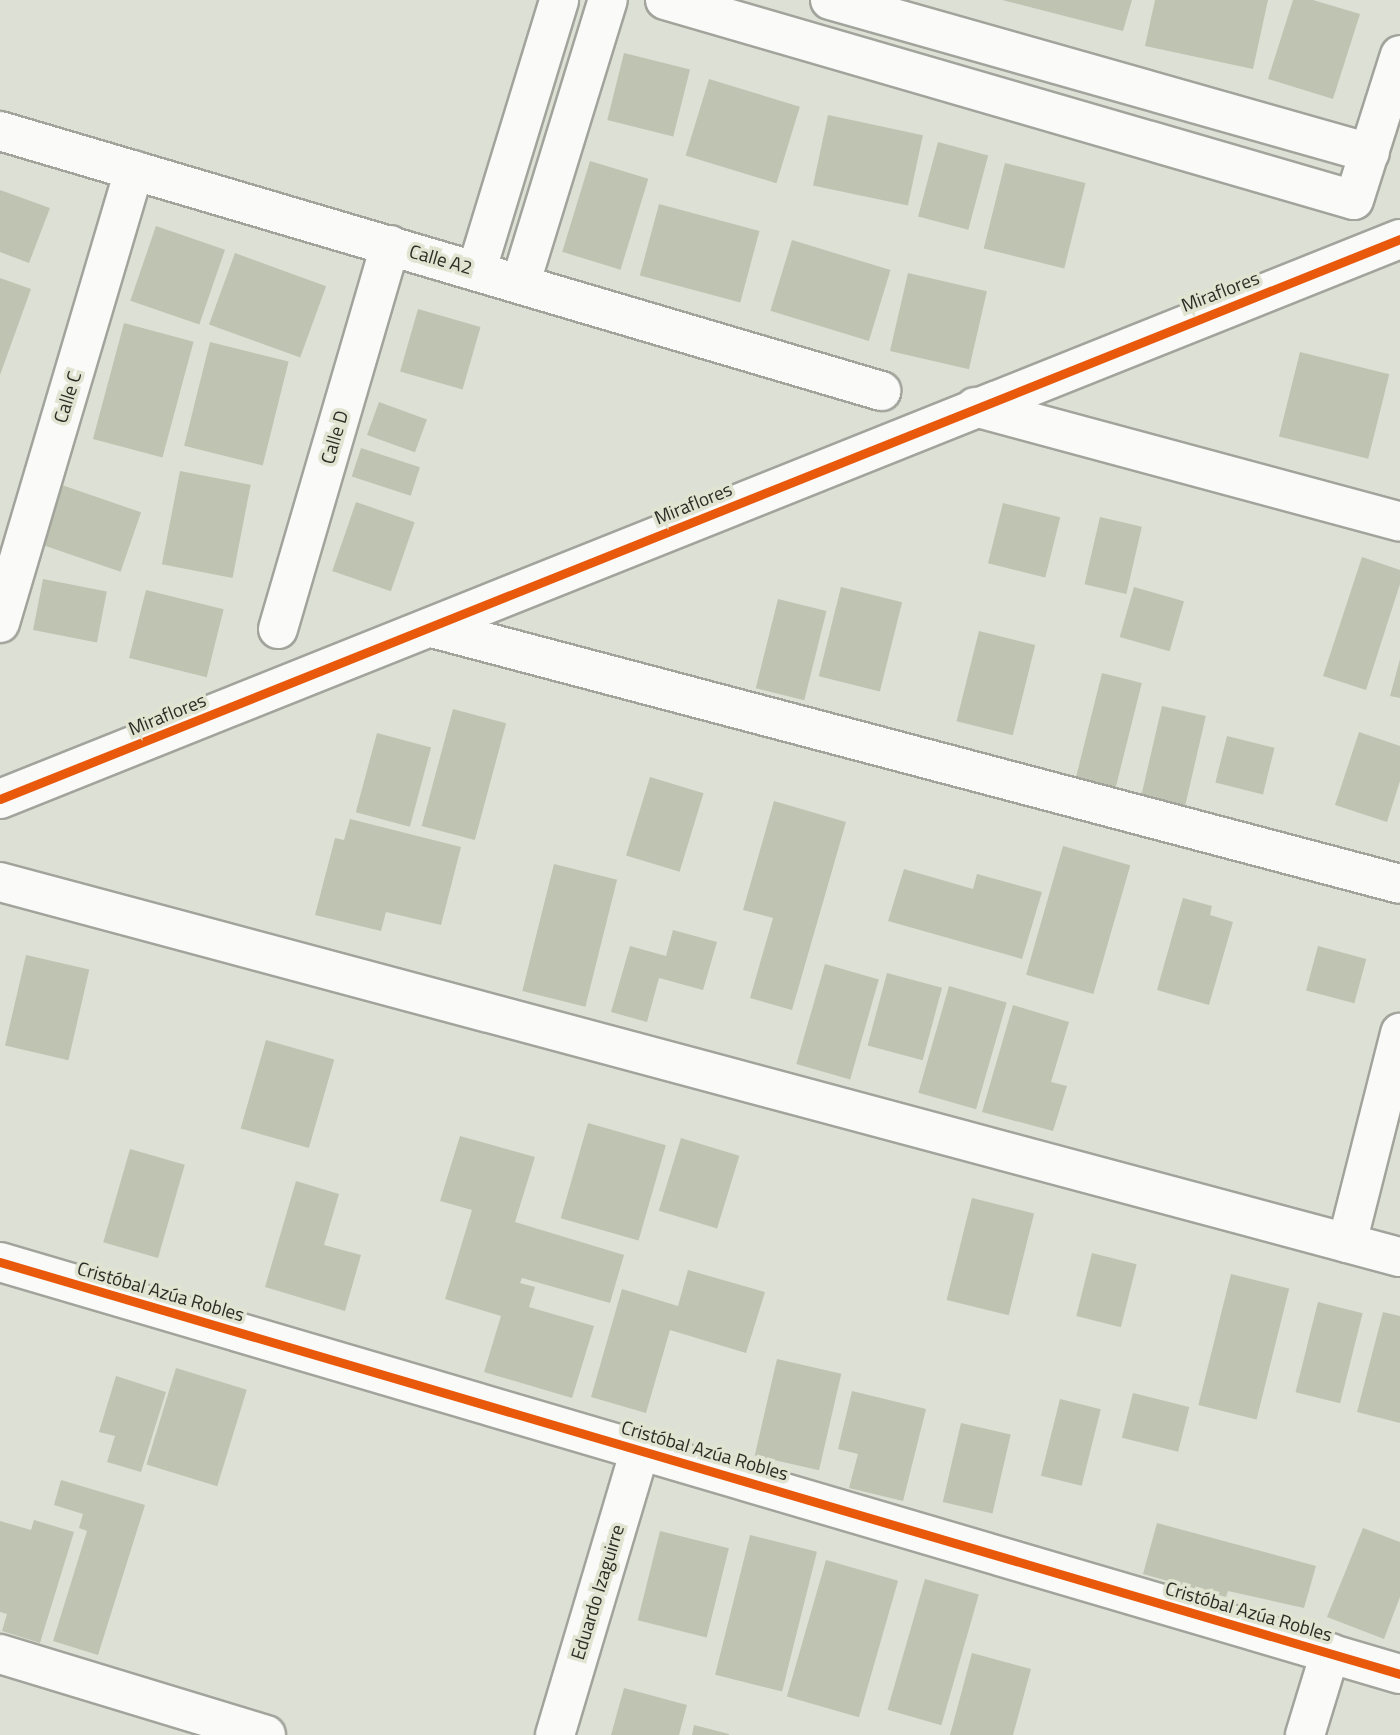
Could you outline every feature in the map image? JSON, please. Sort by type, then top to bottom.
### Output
[{"type":"street","points":[[477,269],[559,0]]},
{"type":"street","points":[[522,282],[608,0]]},
{"type":"street","points":[[665,0],[1354,200],[1400,55]]},
{"type":"street","points":[[830,0],[1370,153]]},
{"type":"street","name":"Calle A2","points":[[0,131],[522,282],[881,391]]},
{"type":"street","name":"Calle C","points":[[0,623],[134,170]]},
{"type":"street","name":"Miraflores","points":[[0,799],[1400,239]]},
{"type":"street","name":"Calle D","points":[[278,629],[390,245]]},
{"type":"street","points":[[975,407],[1400,522]]},
{"type":"street","points":[[432,628],[1400,884]]},
{"type":"street","points":[[0,882],[1400,1257]]},
{"type":"street","points":[[1347,1243],[1400,1033]]},
{"type":"street","name":"Cristóbal Azúa Robles","points":[[0,1262],[1400,1674]]},
{"type":"street","name":"Eduardo Izaguirre","points":[[555,1735],[640,1449]]},
{"type":"street","points":[[1305,1735],[1330,1653]]},
{"type":"street","points":[[0,1654],[266,1735]]},
{"type":"building","points":[[1002,0],[1132,0],[1123,31]]},
{"type":"building","points":[[1155,0],[1268,0],[1253,69],[1145,46]]},
{"type":"building","points":[[1293,0],[1313,0],[1360,14],[1333,99],[1268,79]]},
{"type":"building","points":[[624,53],[690,69],[673,136],[607,120]]},
{"type":"building","points":[[709,79],[800,107],[776,183],[686,156]]},
{"type":"building","points":[[828,115],[923,135],[908,206],[813,185]]},
{"type":"building","points":[[938,142],[988,155],[968,230],[918,216]]},
{"type":"building","points":[[590,161],[648,179],[621,270],[562,252]]},
{"type":"building","points":[[1005,163],[1086,183],[1064,268],[984,248]]},
{"type":"building","points":[[0,190],[50,208],[29,263],[0,252]]},
{"type":"building","points":[[659,204],[759,231],[740,302],[640,275]]},
{"type":"building","points":[[156,226],[225,250],[199,324],[130,301]]},
{"type":"building","points":[[792,240],[890,270],[869,341],[770,311]]},
{"type":"building","points":[[235,253],[326,286],[300,358],[209,324]]},
{"type":"building","points":[[908,273],[987,291],[969,369],[890,351]]},
{"type":"building","points":[[0,278],[31,289],[0,375]]},
{"type":"building","points":[[418,309],[480,327],[463,389],[400,371]]},
{"type":"building","points":[[124,323],[194,342],[162,458],[93,439]]},
{"type":"building","points":[[210,342],[289,362],[263,465],[184,446]]},
{"type":"building","points":[[1300,352],[1389,374],[1368,459],[1279,436]]},
{"type":"building","points":[[379,402],[427,419],[415,452],[367,435]]},
{"type":"building","points":[[361,448],[420,467],[411,496],[352,477]]},
{"type":"building","points":[[180,471],[251,485],[233,578],[162,564]]},
{"type":"building","points":[[56,483],[141,512],[121,572],[35,543]]},
{"type":"building","points":[[356,502],[415,522],[391,591],[332,571]]},
{"type":"building","points":[[1003,503],[1060,517],[1045,577],[988,563]]},
{"type":"building","points":[[1100,517],[1142,527],[1126,594],[1084,584]]},
{"type":"building","points":[[1362,557],[1400,570],[1400,584],[1366,690],[1323,676]]},
{"type":"building","points":[[43,579],[107,591],[97,642],[33,630]]},
{"type":"building","points":[[841,587],[902,602],[880,692],[819,676]]},
{"type":"building","points":[[1134,587],[1184,601],[1170,651],[1120,637]]},
{"type":"building","points":[[146,590],[224,609],[207,677],[129,658]]},
{"type":"building","points":[[778,599],[827,611],[804,700],[756,688]]},
{"type":"building","points":[[979,631],[1035,645],[1013,735],[957,721]]},
{"type":"building","points":[[1400,659],[1400,698],[1390,696]]},
{"type":"building","points":[[1102,673],[1142,683],[1114,794],[1074,784]]},
{"type":"building","points":[[1162,706],[1206,716],[1184,812],[1140,801]]},
{"type":"building","points":[[453,709],[506,723],[475,840],[422,826]]},
{"type":"building","points":[[1359,732],[1400,746],[1400,781],[1387,822],[1335,805]]},
{"type":"building","points":[[377,733],[431,747],[410,827],[356,812]]},
{"type":"building","points":[[1227,736],[1275,748],[1263,794],[1215,783]]},
{"type":"building","points":[[650,777],[704,793],[680,872],[626,855]]},
{"type":"building","points":[[774,801],[846,822],[792,1010],[750,998],[773,918],[743,910]]},
{"type":"building","points":[[350,819],[461,847],[441,925],[386,912],[381,931],[315,915],[335,838],[344,840]]},
{"type":"building","points":[[1063,846],[1130,865],[1093,994],[1026,975]]},
{"type":"building","points":[[554,864],[617,880],[585,1007],[522,991]]},
{"type":"building","points":[[904,869],[973,889],[977,874],[1042,892],[1022,959],[888,921]]},
{"type":"building","points":[[1183,898],[1212,906],[1210,915],[1233,922],[1209,1005],[1157,990]]},
{"type":"building","points":[[673,930],[717,942],[703,990],[659,978],[647,1022],[611,1012],[630,946],[666,956]]},
{"type":"building","points":[[1318,946],[1366,959],[1354,1003],[1306,990]]},
{"type":"building","points":[[26,955],[89,970],[68,1060],[5,1046]]},
{"type":"building","points":[[825,964],[879,979],[850,1079],[796,1064]]},
{"type":"building","points":[[887,973],[942,988],[923,1060],[868,1045]]},
{"type":"building","points":[[949,986],[1007,1003],[976,1109],[918,1093]]},
{"type":"building","points":[[1013,1005],[1069,1022],[1051,1082],[1067,1086],[1053,1131],[982,1112]]},
{"type":"building","points":[[266,1040],[334,1060],[309,1148],[241,1128]]},
{"type":"building","points":[[588,1123],[666,1145],[639,1240],[561,1218]]},
{"type":"building","points":[[460,1136],[535,1157],[515,1222],[624,1255],[610,1303],[522,1278],[520,1283],[535,1287],[529,1307],[594,1326],[572,1398],[484,1372],[501,1316],[445,1299],[472,1210],[440,1201]]},
{"type":"building","points":[[681,1138],[739,1156],[717,1229],[659,1211]]},
{"type":"building","points":[[130,1149],[185,1165],[158,1258],[103,1242]]},
{"type":"building","points":[[296,1181],[339,1194],[324,1245],[361,1255],[345,1311],[265,1287]]},
{"type":"building","points":[[972,1198],[1034,1213],[1009,1315],[947,1300]]},
{"type":"building","points":[[1092,1253],[1137,1264],[1121,1327],[1076,1316]]},
{"type":"building","points":[[688,1270],[765,1292],[746,1353],[670,1330],[646,1413],[591,1397],[622,1289],[678,1306]]},
{"type":"building","points":[[1231,1274],[1289,1289],[1257,1420],[1198,1405]]},
{"type":"building","points":[[1318,1302],[1363,1313],[1340,1403],[1296,1392]]},
{"type":"building","points":[[1383,1312],[1400,1316],[1400,1423],[1357,1412]]},
{"type":"building","points":[[777,1359],[841,1374],[819,1470],[755,1455]]},
{"type":"building","points":[[176,1368],[247,1390],[217,1486],[146,1465]]},
{"type":"building","points":[[116,1376],[166,1392],[141,1472],[107,1462],[115,1436],[99,1432]]},
{"type":"building","points":[[852,1391],[926,1409],[903,1501],[849,1488],[858,1454],[838,1449]]},
{"type":"building","points":[[1133,1393],[1189,1407],[1178,1452],[1122,1438]]},
{"type":"building","points":[[1060,1399],[1101,1409],[1082,1486],[1041,1476]]},
{"type":"building","points":[[961,1423],[1011,1434],[992,1513],[943,1502]]},
{"type":"building","points":[[61,1480],[145,1505],[98,1655],[53,1641],[87,1531],[79,1528],[83,1514],[54,1505]]},
{"type":"building","points":[[34,1520],[74,1532],[40,1643],[2,1631],[7,1614],[0,1612],[0,1521],[31,1530]]},
{"type":"building","points":[[1157,1523],[1316,1566],[1304,1608],[1228,1591],[1226,1597],[1143,1574]]},
{"type":"building","points":[[1363,1528],[1400,1542],[1400,1597],[1384,1639],[1327,1617]]},
{"type":"building","points":[[660,1531],[729,1548],[707,1637],[638,1620]]},
{"type":"building","points":[[750,1535],[817,1552],[782,1691],[715,1675]]},
{"type":"building","points":[[826,1560],[898,1581],[859,1717],[787,1696]]},
{"type":"building","points":[[925,1579],[979,1594],[941,1725],[888,1710]]},
{"type":"building","points":[[972,1653],[1031,1669],[1013,1735],[950,1735]]},
{"type":"building","points":[[624,1688],[687,1705],[679,1735],[611,1735]]},
{"type":"building","points":[[694,1725],[729,1734],[729,1735],[692,1735]]},
{"type":"cycle path","points":[[0,799],[1400,239]]},
{"type":"cycle path","points":[[0,1262],[1400,1674]]}]
